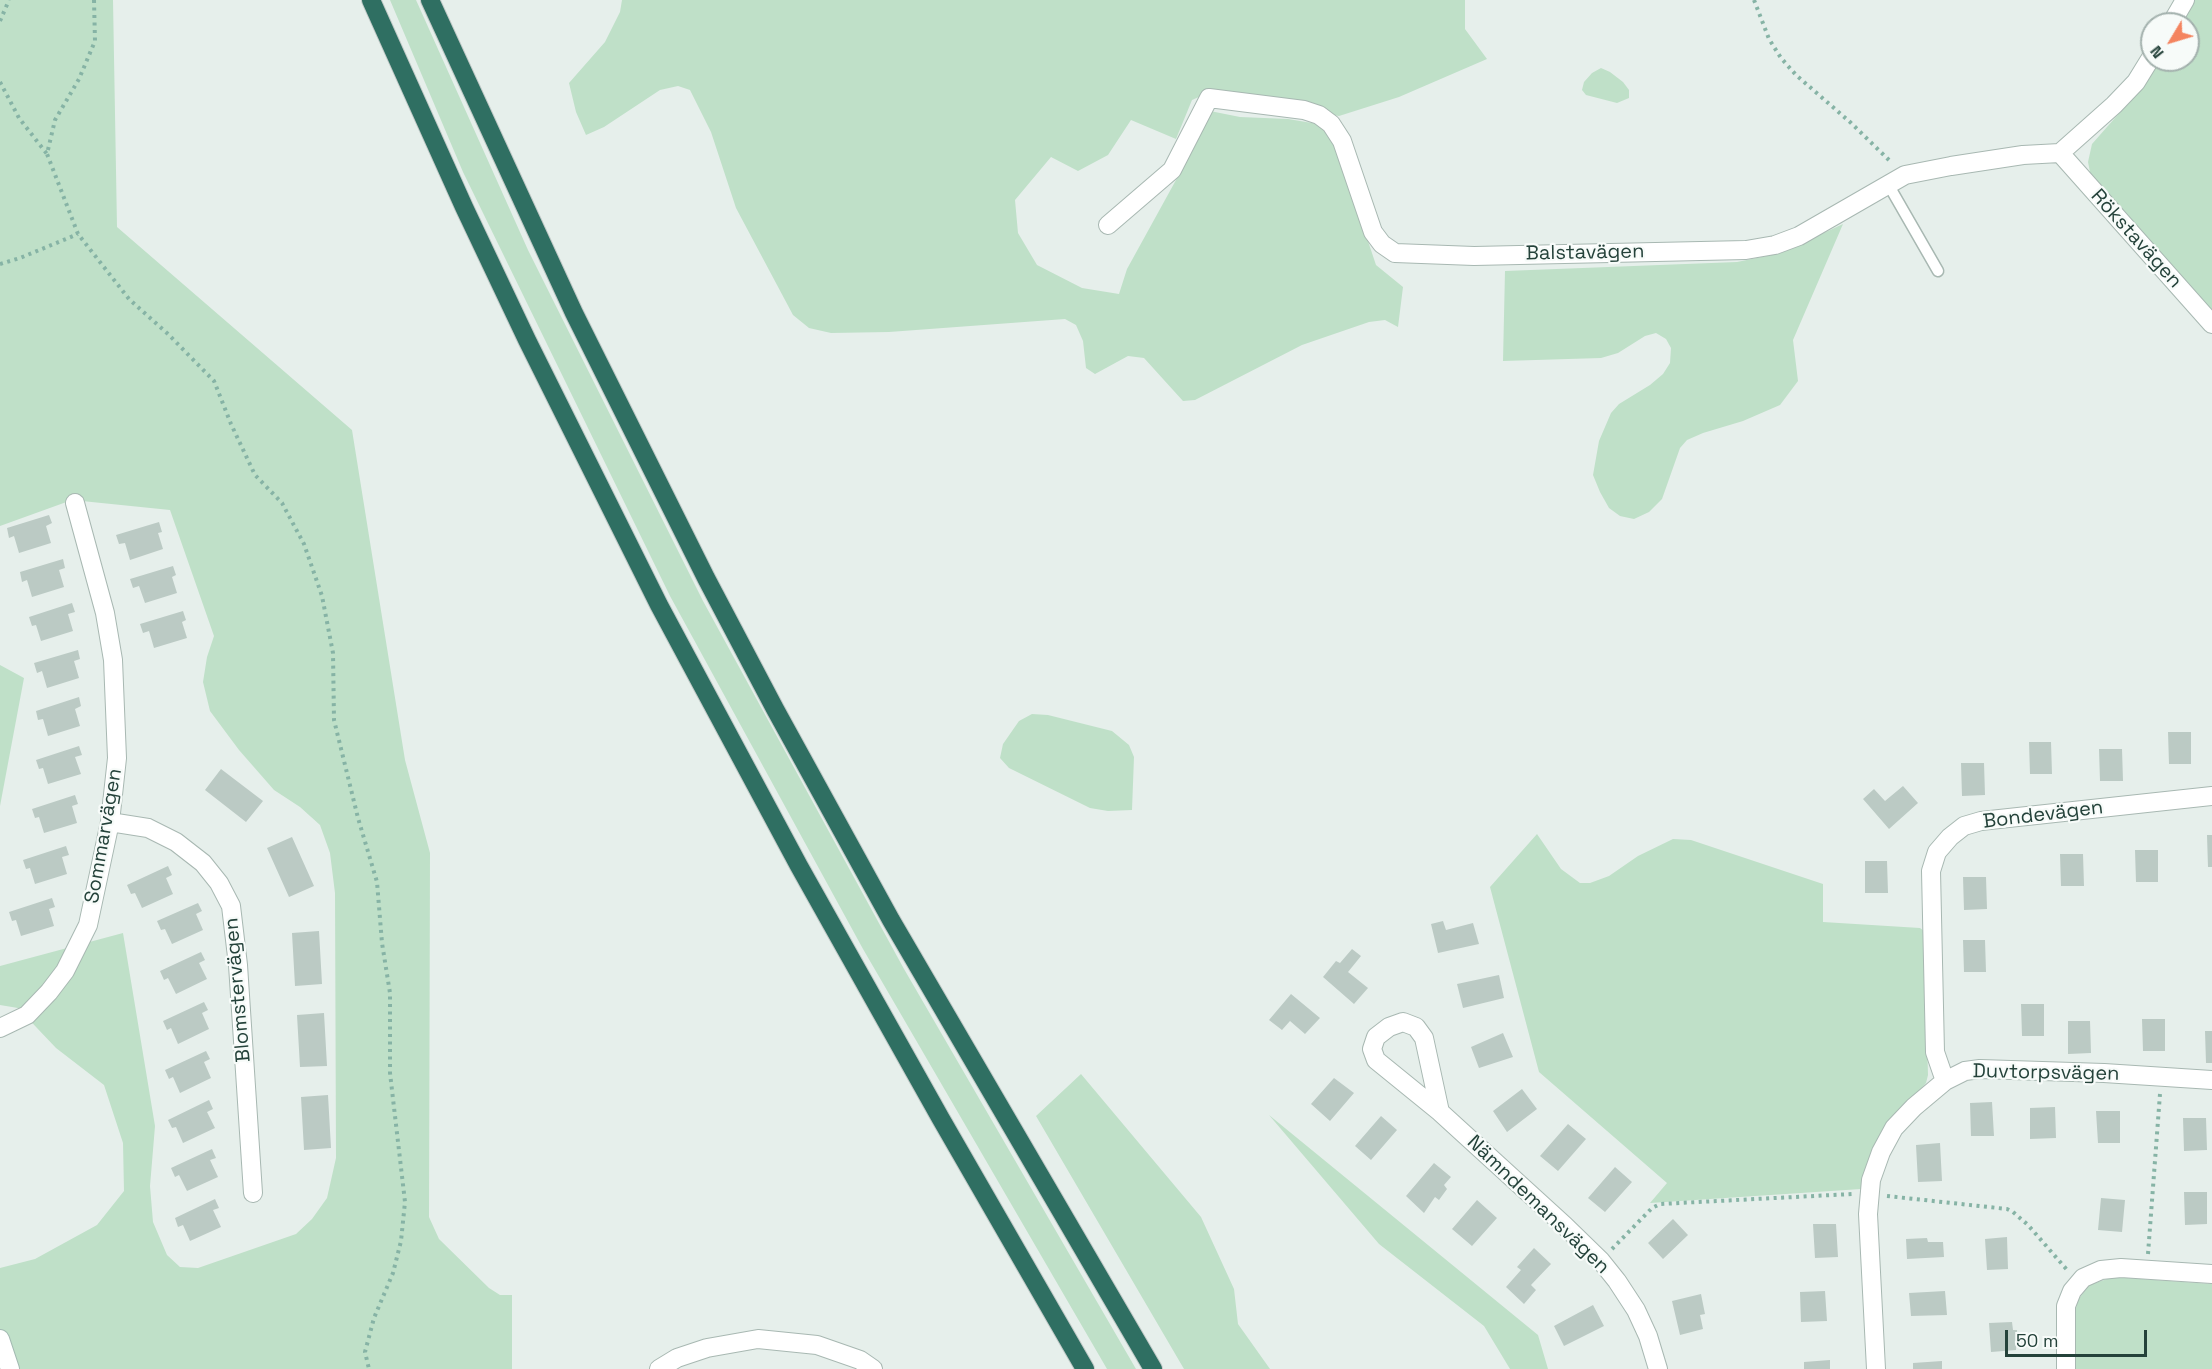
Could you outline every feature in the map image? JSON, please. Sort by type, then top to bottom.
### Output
[{"type":"highway","points":[[371,0],[522,330],[659,605],[799,866],[1085,1369]]},
{"type":"highway","points":[[430,0],[569,303],[706,578],[775,709],[982,1079],[1153,1369]]},
{"type":"street","points":[[2060,153],[2114,105],[2136,82],[2142,72]]},
{"type":"street","name":"Balstavägen","points":[[1108,225],[1172,170],[1209,98],[1304,110],[1319,115],[1330,124],[1342,141],[1373,232],[1382,244],[1395,253],[1473,256],[1746,250],[1775,245],[1799,236],[1905,175],[2024,155],[2060,153]]},
{"type":"street","name":"Rökstavägen","points":[[2060,153],[2212,324]]},
{"type":"street","name":"Sommarvägen","points":[[0,1028],[27,1015],[65,971],[88,925],[110,822],[117,758],[113,660],[105,613],[75,503]]},
{"type":"street","name":"Bondevägen","points":[[1945,1082],[1935,1052],[1932,871],[1937,852],[1950,837],[1964,826],[1981,821],[2212,796]]},
{"type":"street","name":"Blomstervägen","points":[[110,822],[148,828],[176,842],[203,863],[219,883],[231,906],[238,965],[252,1193]]},
{"type":"street","name":"Nämndemansvägen","points":[[1440,1112],[1424,1038],[1416,1027],[1403,1022],[1389,1027],[1376,1037],[1372,1049],[1376,1060],[1440,1112],[1600,1261],[1617,1281],[1636,1310],[1648,1336],[1658,1369]]},
{"type":"street","name":"Duvtorpsvägen","points":[[1876,1369],[1868,1214],[1871,1180],[1881,1152],[1894,1128],[1914,1107],[1945,1082],[1965,1071],[1980,1069],[2212,1080]]},
{"type":"street","points":[[2066,1369],[2066,1306],[2072,1291],[2084,1278],[2101,1270],[2121,1268],[2212,1274]]},
{"type":"street","points":[[0,1339],[10,1369]]},
{"type":"street","points":[[659,1369],[677,1358],[707,1348],[758,1339],[817,1345],[860,1360],[873,1369]]},
{"type":"lane","points":[[1888,184],[1938,272]]},
{"type":"path","points":[[0,21],[9,0]]},
{"type":"path","points":[[46,154],[55,120],[79,79],[95,41],[94,0]]},
{"type":"path","points":[[1754,0],[1769,39],[1781,58],[1796,75],[1850,122],[1905,175]]},
{"type":"path","points":[[0,82],[19,118],[46,154],[78,234],[129,299],[168,334],[214,381],[255,475],[282,503],[304,544],[322,596],[333,653],[334,720],[358,818],[377,882],[382,943],[390,993],[390,1073],[405,1202],[401,1241],[393,1272],[374,1318],[365,1352],[369,1369]]},
{"type":"path","points":[[0,264],[78,234]]},
{"type":"path","points":[[2147,1270],[2161,1077]]},
{"type":"path","points":[[1600,1261],[1652,1208],[1660,1204],[1870,1194],[2007,1209],[2028,1225],[2079,1282]]},
{"type":"green space","points":[[0,0],[113,0],[117,227],[352,430],[405,760],[430,853],[429,1217],[439,1239],[489,1288],[500,1295],[512,1295],[512,1369],[0,1369],[0,1268],[35,1259],[97,1225],[124,1191],[123,1143],[104,1085],[56,1048],[18,1008],[0,1005],[0,966],[123,933],[155,1126],[150,1186],[153,1222],[167,1255],[180,1267],[198,1268],[296,1234],[312,1219],[327,1198],[336,1158],[335,893],[330,853],[320,825],[300,807],[274,790],[239,750],[210,711],[203,682],[207,657],[214,636],[170,510],[72,500],[0,526]]},
{"type":"green space","points":[[390,0],[416,0],[528,250],[703,601],[904,969],[1136,1369],[1107,1369],[863,949],[670,596],[463,172]]},
{"type":"green space","points":[[622,0],[1465,0],[1465,29],[1487,59],[1399,97],[1339,116],[1208,93],[1192,100],[1176,139],[1131,120],[1108,155],[1078,171],[1051,157],[1015,200],[1018,233],[1037,265],[1082,288],[1119,294],[1127,269],[1176,180],[1210,111],[1240,117],[1288,119],[1318,124],[1335,143],[1376,265],[1403,287],[1398,327],[1385,320],[1369,322],[1302,345],[1195,400],[1183,401],[1144,358],[1128,356],[1095,374],[1086,368],[1083,341],[1076,325],[1065,319],[889,332],[831,333],[809,328],[793,315],[736,208],[711,132],[690,90],[678,86],[660,90],[604,127],[586,135],[576,112],[569,83],[605,42],[620,12]]},
{"type":"green space","points":[[2194,0],[2212,0],[2212,315],[2091,177],[2088,162],[2092,144],[2129,102],[2150,72],[2200,72],[2200,12],[2187,12]]},
{"type":"green space","points":[[1601,68],[1623,82],[1629,90],[1629,98],[1617,103],[1586,95],[1582,90],[1584,82],[1592,73]]},
{"type":"green space","points":[[1843,224],[1793,340],[1798,381],[1780,405],[1743,421],[1687,440],[1680,448],[1662,499],[1649,512],[1634,519],[1620,516],[1609,508],[1593,475],[1599,441],[1611,413],[1619,404],[1663,374],[1670,363],[1671,348],[1666,339],[1656,333],[1645,336],[1618,353],[1601,358],[1503,361],[1505,271],[1737,262],[1781,253]]},
{"type":"green space","points":[[0,665],[24,678],[0,806]]},
{"type":"green space","points":[[1032,714],[1048,715],[1112,731],[1129,745],[1134,757],[1132,810],[1108,811],[1090,808],[1009,768],[1000,758],[1003,744],[1019,721]]},
{"type":"green space","points":[[1537,834],[1561,869],[1580,883],[1590,883],[1609,876],[1638,856],[1673,839],[1691,840],[1823,884],[1823,922],[1920,928],[1924,931],[1928,1075],[1926,1083],[1891,1119],[1876,1142],[1861,1189],[1650,1203],[1667,1183],[1539,1072],[1490,887]]},
{"type":"green space","points":[[1081,1074],[1201,1217],[1234,1289],[1238,1324],[1270,1369],[1184,1369],[1036,1116]]},
{"type":"green space","points":[[1269,1115],[1538,1335],[1548,1369],[1510,1369],[1484,1326],[1379,1244]]},
{"type":"green space","points":[[2113,1277],[2212,1284],[2212,1369],[2076,1369],[2073,1320],[2078,1300],[2089,1285]]},
{"type":"building","points":[[49,515],[52,523],[46,526],[51,543],[19,553],[14,536],[9,538],[7,528]]},
{"type":"building","points":[[159,522],[162,532],[158,533],[163,549],[130,560],[125,543],[119,544],[116,535]]},
{"type":"building","points":[[63,559],[65,568],[59,570],[64,587],[32,597],[27,580],[22,582],[20,572]]},
{"type":"building","points":[[173,566],[176,575],[172,577],[177,593],[145,603],[139,586],[133,588],[130,579]]},
{"type":"building","points":[[72,603],[75,612],[68,614],[73,631],[41,641],[36,625],[32,626],[29,617]]},
{"type":"building","points":[[183,611],[186,620],[182,622],[187,638],[154,648],[149,631],[143,633],[140,624]]},
{"type":"building","points":[[78,650],[80,659],[74,661],[79,678],[47,688],[42,671],[37,673],[34,663]]},
{"type":"building","points":[[79,697],[81,706],[75,709],[80,726],[48,736],[43,719],[38,720],[36,711]]},
{"type":"building","points":[[2168,732],[2191,732],[2191,764],[2169,764]]},
{"type":"building","points":[[2029,742],[2051,742],[2052,774],[2030,774]]},
{"type":"building","points":[[79,746],[82,755],[75,757],[81,774],[48,784],[43,768],[39,769],[36,760]]},
{"type":"building","points":[[2099,749],[2122,749],[2123,781],[2100,781]]},
{"type":"building","points":[[1961,763],[1984,763],[1985,795],[1962,796]]},
{"type":"building","points":[[221,769],[263,801],[246,822],[205,790]]},
{"type":"building","points":[[1903,786],[1918,803],[1889,829],[1863,799],[1874,789],[1885,801]]},
{"type":"building","points":[[75,795],[78,804],[72,806],[77,823],[44,833],[39,817],[35,818],[32,809]]},
{"type":"building","points":[[2207,835],[2212,835],[2212,867],[2208,867]]},
{"type":"building","points":[[292,837],[314,886],[289,897],[267,848]]},
{"type":"building","points":[[66,846],[69,855],[62,857],[67,874],[35,884],[30,868],[26,869],[23,860]]},
{"type":"building","points":[[2135,850],[2158,850],[2158,882],[2136,882]]},
{"type":"building","points":[[2060,854],[2083,854],[2084,886],[2061,886]]},
{"type":"building","points":[[1865,861],[1887,861],[1888,893],[1865,893]]},
{"type":"building","points":[[168,866],[172,875],[166,878],[173,894],[142,908],[135,893],[131,894],[127,885]]},
{"type":"building","points":[[1963,877],[1986,877],[1987,909],[1964,910]]},
{"type":"building","points":[[52,898],[55,907],[49,909],[54,926],[21,936],[16,920],[12,921],[9,912]]},
{"type":"building","points":[[198,903],[202,911],[196,914],[203,930],[172,944],[165,929],[161,930],[157,921]]},
{"type":"building","points":[[1443,921],[1446,930],[1473,923],[1479,944],[1438,953],[1431,924]]},
{"type":"building","points":[[319,931],[322,984],[295,986],[292,933]]},
{"type":"building","points":[[1963,940],[1985,940],[1986,972],[1964,972]]},
{"type":"building","points":[[1352,949],[1361,956],[1348,972],[1368,988],[1354,1004],[1323,977],[1336,961],[1340,963]]},
{"type":"building","points":[[201,952],[205,960],[199,963],[207,979],[176,994],[168,978],[164,980],[160,971]]},
{"type":"building","points":[[1499,975],[1504,998],[1463,1008],[1457,984]]},
{"type":"building","points":[[1291,994],[1320,1018],[1305,1034],[1290,1021],[1282,1030],[1269,1020]]},
{"type":"building","points":[[204,1002],[208,1010],[202,1013],[209,1029],[178,1044],[171,1028],[167,1030],[163,1021]]},
{"type":"building","points":[[2021,1004],[2044,1004],[2044,1036],[2022,1036]]},
{"type":"building","points":[[324,1013],[327,1066],[300,1067],[297,1015]]},
{"type":"building","points":[[2142,1019],[2165,1019],[2165,1051],[2143,1051]]},
{"type":"building","points":[[2068,1021],[2090,1021],[2091,1053],[2068,1054]]},
{"type":"building","points":[[2205,1031],[2212,1031],[2212,1063],[2206,1063]]},
{"type":"building","points":[[1503,1033],[1513,1057],[1479,1068],[1471,1047]]},
{"type":"building","points":[[206,1051],[210,1059],[204,1062],[211,1078],[180,1093],[173,1077],[169,1079],[165,1070]]},
{"type":"building","points":[[1334,1078],[1354,1093],[1330,1121],[1311,1104]]},
{"type":"building","points":[[1522,1089],[1537,1109],[1507,1132],[1493,1111]]},
{"type":"building","points":[[328,1095],[331,1148],[304,1150],[301,1097]]},
{"type":"building","points":[[209,1100],[213,1109],[207,1112],[215,1128],[183,1143],[176,1127],[172,1128],[168,1120]]},
{"type":"building","points":[[1992,1102],[1994,1136],[1971,1136],[1970,1103]]},
{"type":"building","points":[[2055,1107],[2056,1138],[2030,1139],[2030,1108]]},
{"type":"building","points":[[2096,1111],[2120,1111],[2120,1143],[2098,1143]]},
{"type":"building","points":[[1381,1116],[1397,1130],[1371,1160],[1355,1146]]},
{"type":"building","points":[[2183,1118],[2206,1118],[2207,1150],[2184,1151]]},
{"type":"building","points":[[1568,1124],[1586,1139],[1558,1171],[1540,1156]]},
{"type":"building","points":[[1940,1143],[1942,1181],[1918,1182],[1916,1145]]},
{"type":"building","points":[[212,1149],[216,1158],[210,1160],[218,1177],[187,1191],[179,1175],[175,1177],[171,1168]]},
{"type":"building","points":[[1434,1163],[1451,1177],[1444,1185],[1447,1189],[1439,1200],[1435,1197],[1424,1213],[1406,1196]]},
{"type":"building","points":[[1615,1167],[1632,1182],[1605,1212],[1588,1198]]},
{"type":"building","points":[[2184,1192],[2207,1192],[2207,1224],[2185,1225]]},
{"type":"building","points":[[2101,1198],[2125,1200],[2122,1232],[2098,1230]]},
{"type":"building","points":[[215,1199],[219,1208],[213,1210],[221,1227],[190,1241],[183,1225],[178,1227],[175,1218]]},
{"type":"building","points":[[1477,1200],[1497,1218],[1472,1246],[1452,1229]]},
{"type":"building","points":[[1673,1219],[1688,1235],[1663,1259],[1648,1243]]},
{"type":"building","points":[[1813,1224],[1836,1224],[1838,1257],[1815,1258]]},
{"type":"building","points":[[2007,1237],[2008,1269],[1987,1270],[1985,1239]]},
{"type":"building","points":[[1927,1238],[1928,1242],[1943,1242],[1944,1257],[1907,1259],[1906,1239]]},
{"type":"building","points":[[1534,1248],[1551,1264],[1531,1285],[1536,1290],[1524,1304],[1506,1287],[1521,1270],[1517,1267]]},
{"type":"building","points":[[1825,1291],[1827,1321],[1801,1322],[1800,1292]]},
{"type":"building","points":[[1945,1291],[1947,1315],[1911,1316],[1909,1293]]},
{"type":"building","points":[[1701,1294],[1705,1314],[1700,1315],[1703,1329],[1680,1335],[1672,1301]]},
{"type":"building","points":[[1593,1305],[1604,1326],[1564,1346],[1554,1326]]},
{"type":"building","points":[[2012,1322],[2013,1330],[2017,1330],[2016,1350],[1991,1352],[1989,1323]]},
{"type":"building","points":[[1830,1360],[1830,1369],[1804,1369],[1804,1362]]},
{"type":"building","points":[[1942,1361],[1942,1369],[1913,1369],[1913,1363]]}]
